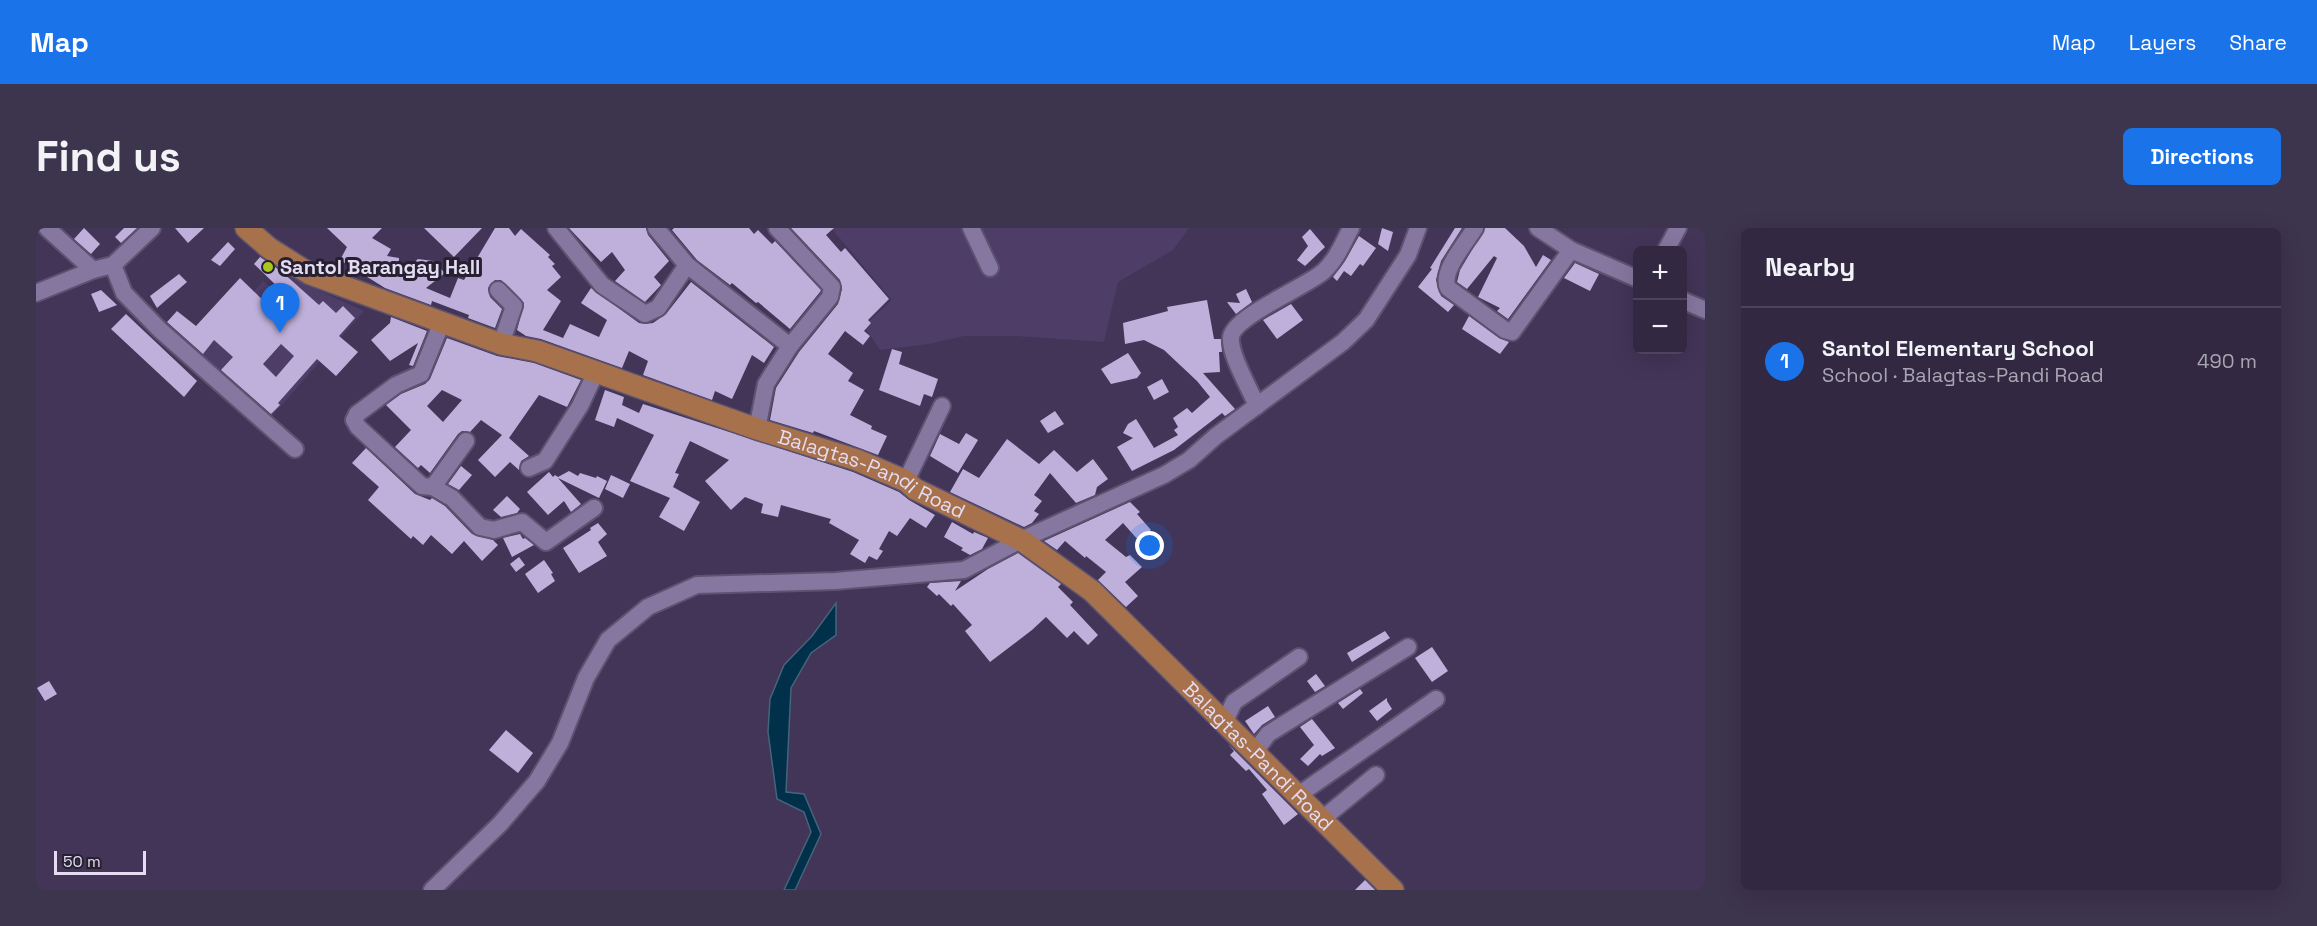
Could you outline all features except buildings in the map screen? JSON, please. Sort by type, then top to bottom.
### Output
[{"type":"main road","name":"Balagtas-Pandi Road","points":[[246,228],[269,248],[310,274],[501,344],[537,351],[757,429],[831,451],[906,482],[915,489],[1021,540],[1092,591],[1393,890]]},
{"type":"street","points":[[47,228],[93,270]]},
{"type":"street","points":[[36,293],[93,270],[113,265],[152,228]]},
{"type":"street","points":[[556,228],[602,285],[645,314],[658,308],[687,265]]},
{"type":"street","points":[[656,228],[687,265],[790,346]]},
{"type":"street","points":[[757,429],[766,384],[790,346],[830,297],[832,287],[777,228]]},
{"type":"street","points":[[971,228],[990,268]]},
{"type":"street","points":[[1257,406],[1233,350],[1231,336],[1238,325],[1284,294],[1323,272],[1335,260],[1351,228]]},
{"type":"street","points":[[432,890],[500,824],[537,781],[560,743],[586,678],[608,640],[648,607],[697,585],[836,580],[964,570],[1021,540],[1164,475],[1189,460],[1216,436],[1343,342],[1366,320],[1408,255],[1418,228]]},
{"type":"street","points":[[1475,228],[1447,272],[1445,281],[1448,288],[1505,330],[1512,332],[1570,249]]},
{"type":"street","points":[[1538,228],[1570,249],[1633,277]]},
{"type":"street","points":[[1668,246],[1678,228]]},
{"type":"street","points":[[113,265],[124,293],[160,330],[295,449]]},
{"type":"street","points":[[498,290],[514,306],[501,344]]},
{"type":"street","points":[[1687,302],[1705,310]]},
{"type":"street","points":[[442,322],[421,374],[396,385],[357,414],[354,420],[357,427],[422,486],[433,488],[452,498],[480,527],[494,530],[522,522],[546,542],[594,508]]},
{"type":"street","points":[[529,468],[545,461],[580,406],[596,372]]},
{"type":"street","points":[[906,482],[942,406]]},
{"type":"street","points":[[433,488],[466,441]]},
{"type":"street","points":[[1254,753],[1268,734],[1408,647]]},
{"type":"street","points":[[1224,723],[1234,702],[1299,657]]},
{"type":"street","points":[[1297,796],[1436,699]]},
{"type":"street","points":[[1321,820],[1376,775]]},
{"type":"shaded area","points":[[831,228],[1189,228],[1173,250],[1118,282],[1104,342],[1016,336],[964,336],[929,344],[880,350],[864,326],[892,300]]},
{"type":"shaded area","points":[[287,272],[320,291],[364,311],[267,422],[195,356],[263,281],[271,287]]},
{"type":"water","points":[[836,603],[836,635],[811,653],[791,688],[786,792],[804,794],[821,834],[795,890],[784,890],[811,832],[804,812],[777,799],[768,732],[770,699],[784,665],[812,636]]},
{"type":"place","name":"Santol Barangay Hall","points":[[268,267]]},
{"type":"place","name":"Santol Elementary School","points":[[280,333]]}]
